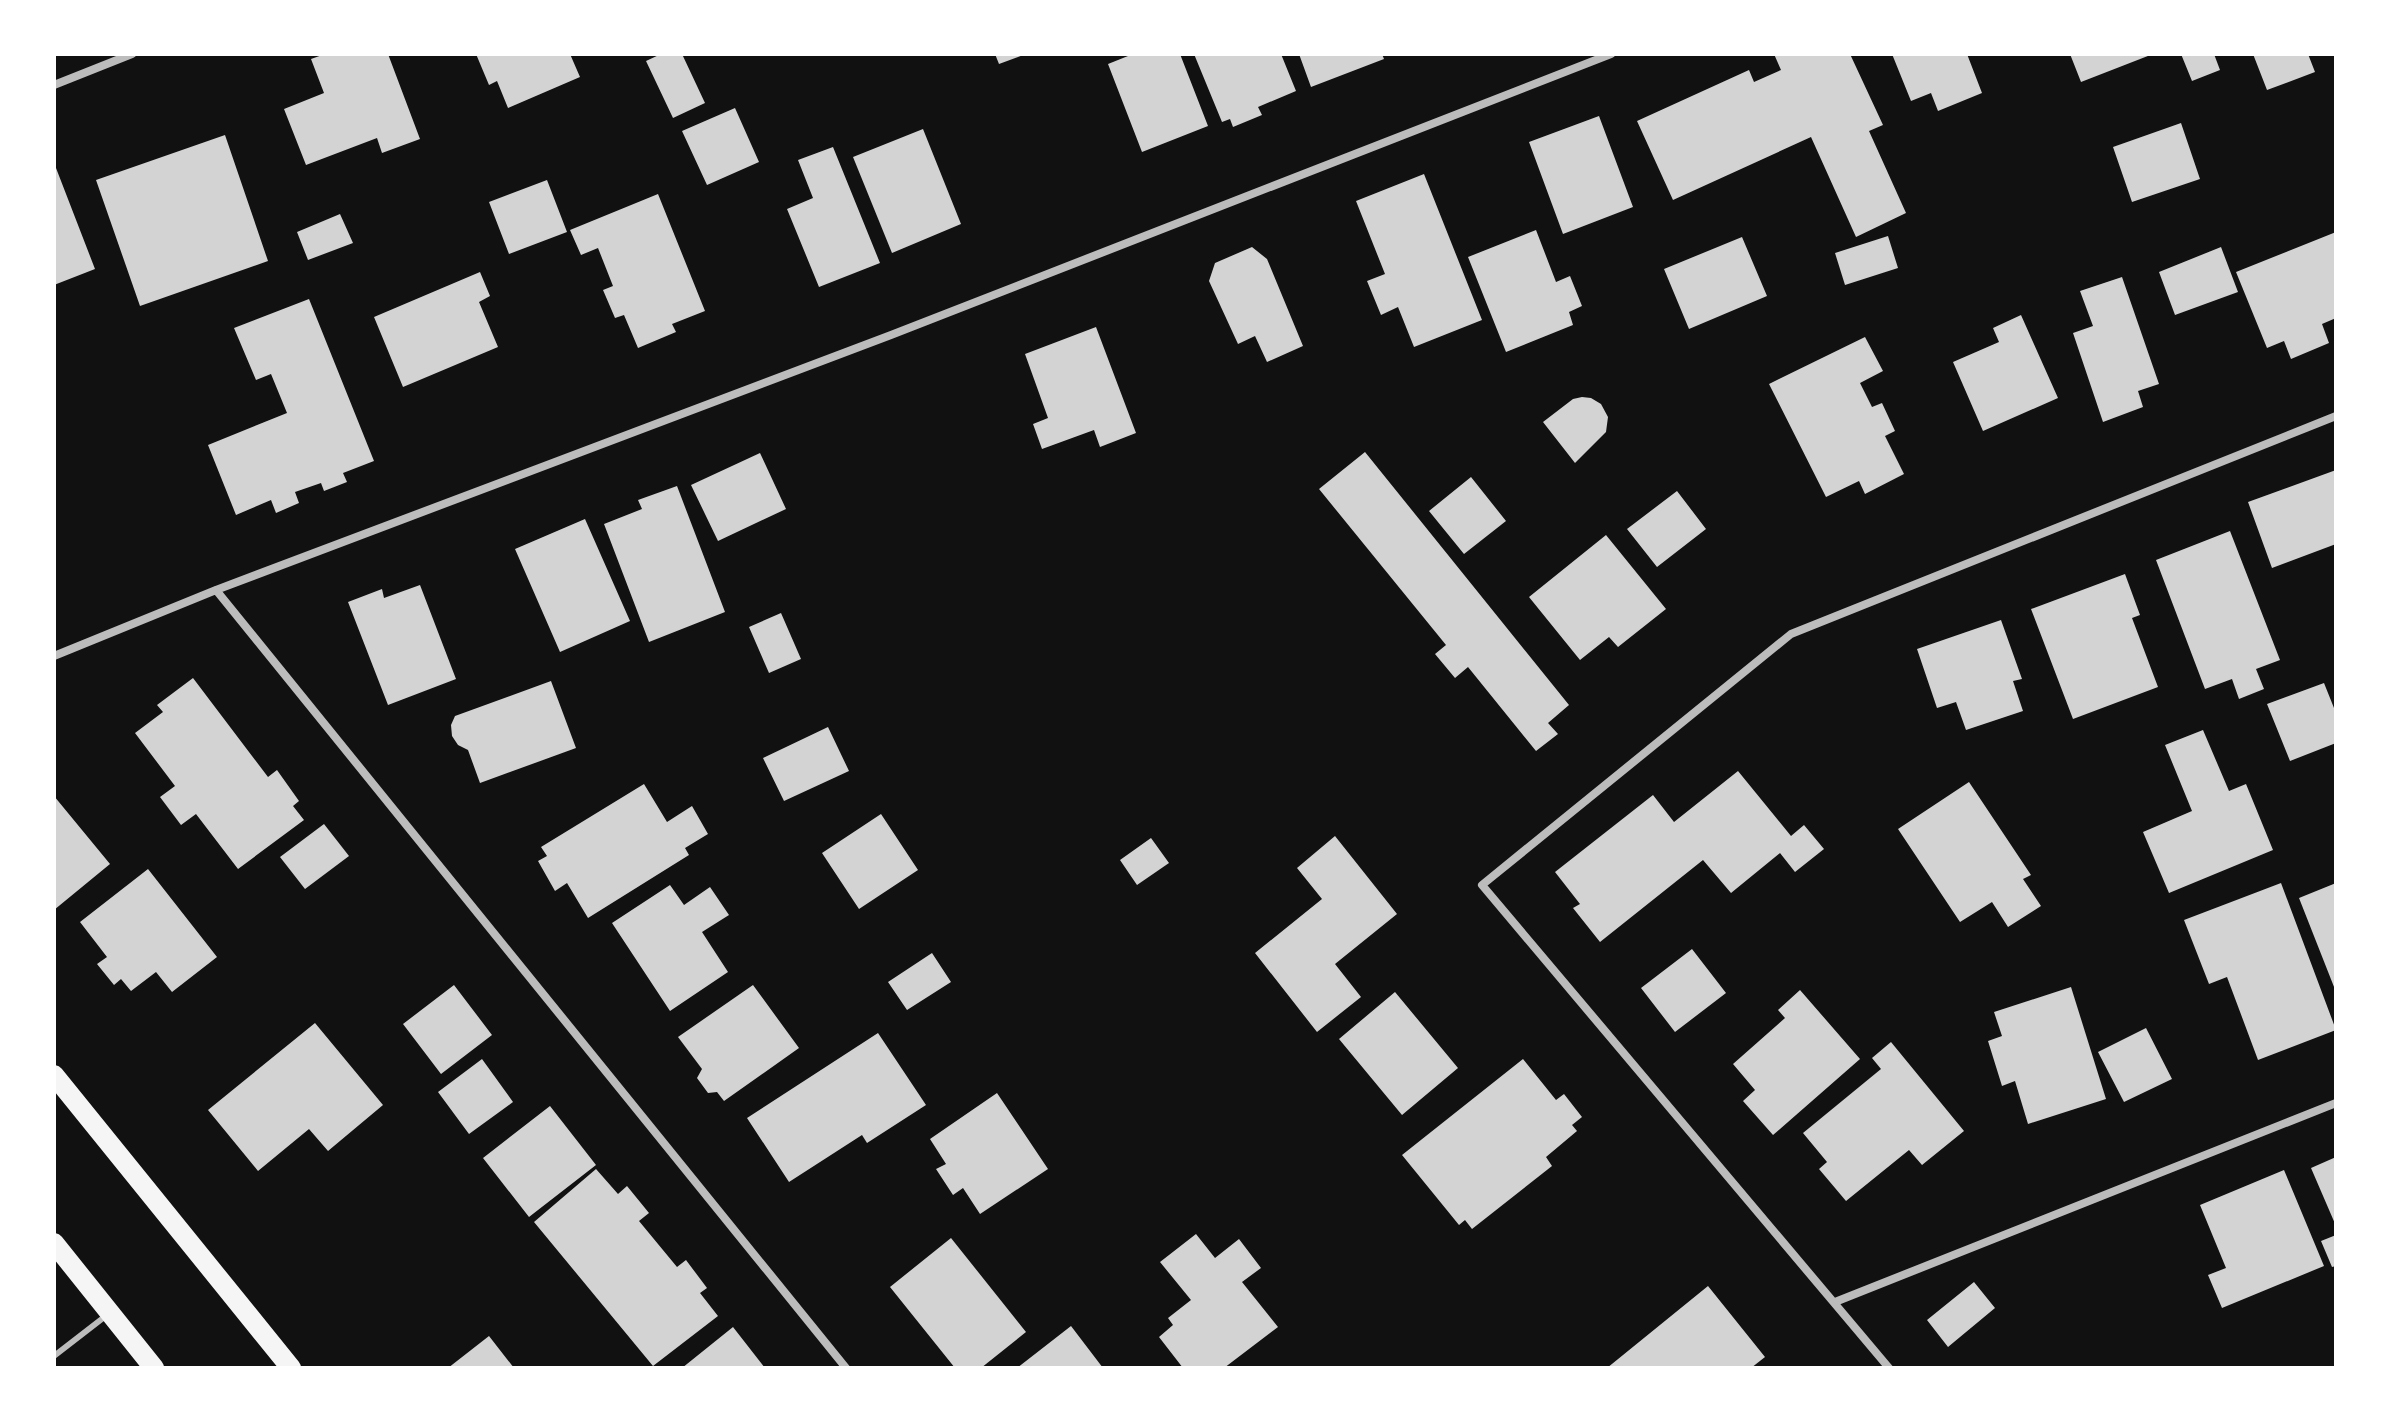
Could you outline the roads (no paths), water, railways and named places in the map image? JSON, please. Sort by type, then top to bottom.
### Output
[{"type":"main road","points":[[54,1075],[291,1368]]},
{"type":"main road","points":[[54,1243],[154,1368]]},
{"type":"street","points":[[54,85],[132,54]]},
{"type":"street","points":[[54,656],[216,590],[906,330],[1611,54]]},
{"type":"street","points":[[1889,1368],[1482,885],[1791,634],[2336,416]]},
{"type":"street","points":[[216,590],[846,1368]]},
{"type":"street","points":[[1835,1302],[2336,1103]]},
{"type":"lane","points":[[54,1356],[110,1313]]}]
